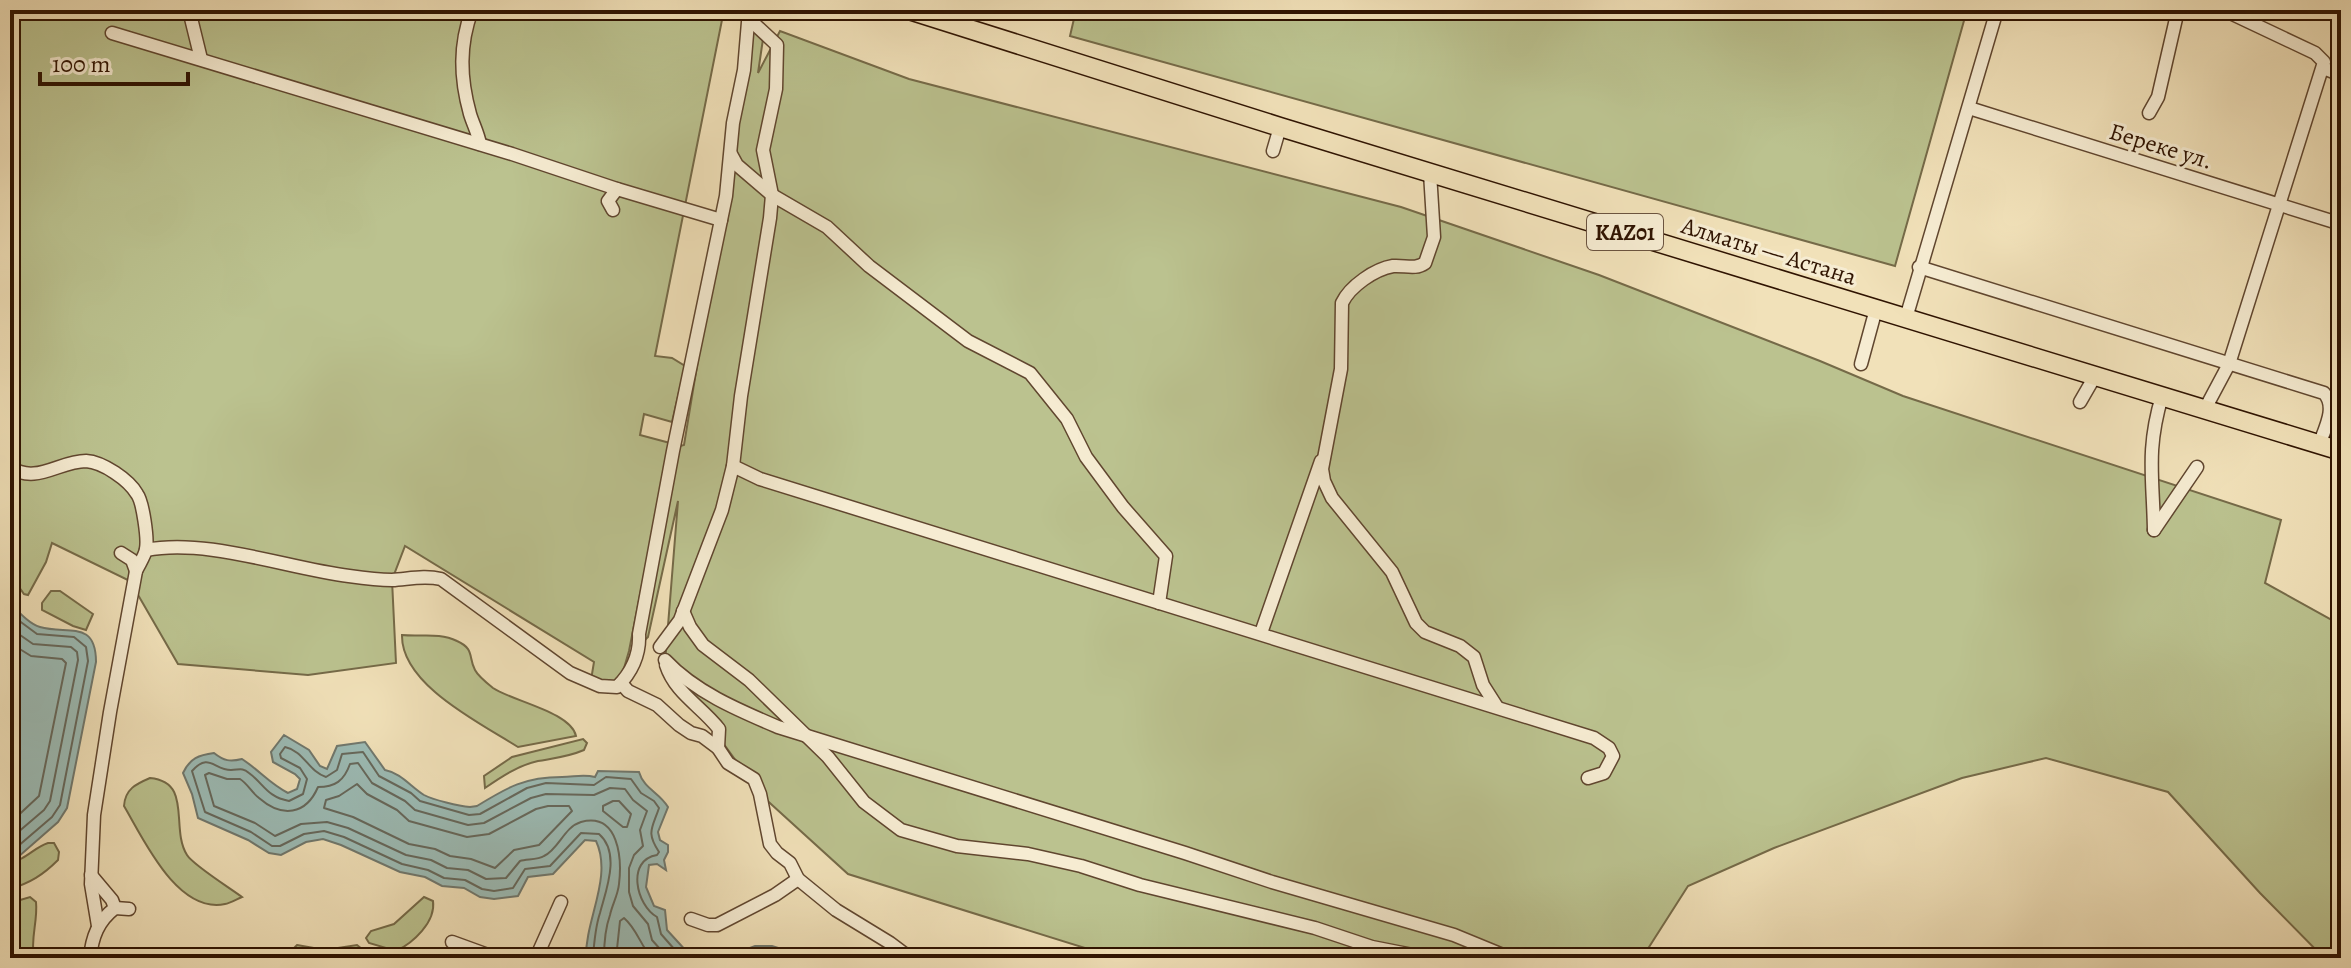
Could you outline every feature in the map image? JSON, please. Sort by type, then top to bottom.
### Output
[{"type":"highway","name":"Алматы — Астана","points":[[909,10],[1280,127],[2341,451]]},
{"type":"street","points":[[189,10],[201,59]]},
{"type":"street","points":[[472,10],[465,29],[460,61],[480,144]]},
{"type":"street","points":[[1906,318],[1997,10]]},
{"type":"street","points":[[2149,113],[2158,97],[2178,10]]},
{"type":"street","points":[[2205,409],[2229,364],[2324,62],[2315,53],[2224,10]]},
{"type":"street","points":[[146,550],[192,548],[345,576],[392,580],[430,576],[441,579],[570,673],[606,688],[617,687],[641,646],[639,634],[661,514],[721,220],[733,123],[744,70],[749,14]]},
{"type":"street","points":[[660,647],[683,611],[722,510],[733,466],[772,195],[763,150],[776,89],[777,45],[749,14]]},
{"type":"street","points":[[112,33],[721,220]]},
{"type":"street","points":[[2323,68],[2341,75]]},
{"type":"street","name":"Береке ул.","points":[[1969,108],[2341,224]]},
{"type":"street","points":[[1273,151],[1280,127]]},
{"type":"street","points":[[731,154],[737,165],[772,195],[827,227],[869,266],[968,341],[1030,373],[1067,419],[1086,457],[1123,507],[1166,556],[1159,603]]},
{"type":"street","points":[[1261,633],[1324,455],[1340,378],[1342,303],[1360,283],[1390,267],[1415,267],[1425,263],[1434,237],[1430,173]]},
{"type":"street","points":[[613,210],[608,201],[617,189]]},
{"type":"street","points":[[1919,267],[2324,393],[2331,407],[2319,445]]},
{"type":"street","points":[[1861,364],[1876,309]]},
{"type":"street","points":[[2080,402],[2095,376]]},
{"type":"street","points":[[2162,396],[2151,444],[2149,470],[2154,530],[2197,467]]},
{"type":"street","points":[[1324,455],[1324,481],[1332,498],[1392,572],[1416,623],[1425,632],[1460,646],[1474,657],[1483,685],[1497,707]]},
{"type":"street","points":[[10,467],[24,475],[87,461],[109,470],[138,494],[146,550],[136,571],[100,771],[91,852],[98,926],[90,958]]},
{"type":"street","points":[[733,466],[760,479],[1594,738],[1606,744],[1613,756],[1604,773],[1588,778]]},
{"type":"street","points":[[121,553],[132,560],[136,571]]},
{"type":"street","points":[[683,611],[703,645],[749,680],[809,736],[864,802],[901,830],[957,846],[1028,854],[1081,866],[1149,887],[1315,928],[1372,947],[1428,958]]},
{"type":"street","points":[[641,646],[656,644],[660,647],[670,679],[719,729],[718,748]]},
{"type":"street","points":[[665,660],[676,672],[726,704],[778,727],[1272,882],[1454,935],[1510,958]]},
{"type":"street","points":[[621,683],[628,691],[657,705],[691,733],[702,736],[718,748],[728,763],[754,779],[770,844],[790,863],[798,879],[836,910],[910,958]]},
{"type":"street","points":[[91,875],[115,908]]},
{"type":"street","points":[[691,919],[717,925],[783,891],[798,879]]},
{"type":"street","points":[[536,958],[561,902]]},
{"type":"street","points":[[115,908],[129,909]]},
{"type":"street","points":[[98,926],[115,908]]},
{"type":"street","points":[[452,942],[496,958]]},
{"type":"green space","points":[[10,10],[707,10],[723,15],[655,356],[672,358],[685,366],[672,422],[644,414],[640,435],[670,443],[629,651],[622,675],[614,684],[591,680],[594,662],[405,546],[392,580],[396,663],[308,675],[178,664],[130,581],[52,543],[46,562],[28,595],[24,594],[10,578]]},
{"type":"green space","points":[[1076,10],[1967,10],[1895,266],[1070,36]]},
{"type":"green space","points":[[746,23],[763,39],[758,73],[780,31],[909,79],[1401,207],[1599,275],[1903,396],[2281,520],[2265,583],[2341,625],[2341,958],[2324,958],[2168,792],[2046,758],[1962,778],[1774,848],[1688,886],[1642,958],[1117,958],[848,874],[760,794],[665,663],[678,501],[648,637],[640,640],[680,446],[684,445],[721,220]]},
{"type":"green space","points":[[51,591],[60,591],[93,614],[86,630],[42,610],[42,603]]},
{"type":"green space","points":[[402,635],[430,635],[463,644],[469,650],[476,672],[491,686],[564,720],[576,736],[518,747],[465,715],[429,686],[405,653]]},
{"type":"green space","points":[[583,739],[587,743],[584,750],[524,765],[485,788],[484,776],[512,757]]},
{"type":"green space","points":[[150,778],[163,781],[172,788],[182,844],[187,855],[242,897],[225,904],[208,904],[177,886],[164,871],[124,806],[129,791]]},
{"type":"green space","points":[[54,843],[59,852],[58,860],[36,878],[10,889],[10,862]]},
{"type":"green space","points":[[30,897],[36,902],[34,958],[10,958],[10,908],[17,901]]},
{"type":"green space","points":[[424,897],[433,901],[431,917],[409,943],[396,951],[369,943],[366,938],[371,931],[394,924]]},
{"type":"green space","points":[[297,945],[325,950],[357,945],[367,953],[368,958],[290,958]]},
{"type":"water","points":[[10,603],[36,625],[85,634],[95,648],[96,662],[67,808],[58,822],[10,861]]},
{"type":"water","points":[[284,735],[309,750],[320,766],[327,769],[337,746],[365,742],[385,770],[401,777],[424,795],[470,807],[517,784],[537,779],[595,777],[598,771],[639,772],[644,783],[668,807],[658,832],[660,840],[668,845],[664,860],[666,870],[657,864],[649,865],[646,887],[654,906],[665,910],[667,930],[688,953],[726,957],[755,946],[772,946],[804,956],[836,955],[843,958],[586,958],[600,884],[600,855],[596,841],[585,840],[553,874],[528,877],[518,896],[494,899],[400,872],[323,839],[306,842],[281,855],[269,853],[198,818],[183,773],[192,761],[204,755],[214,753],[227,760],[242,759],[288,793],[297,789],[300,779],[273,762],[271,752]]}]
